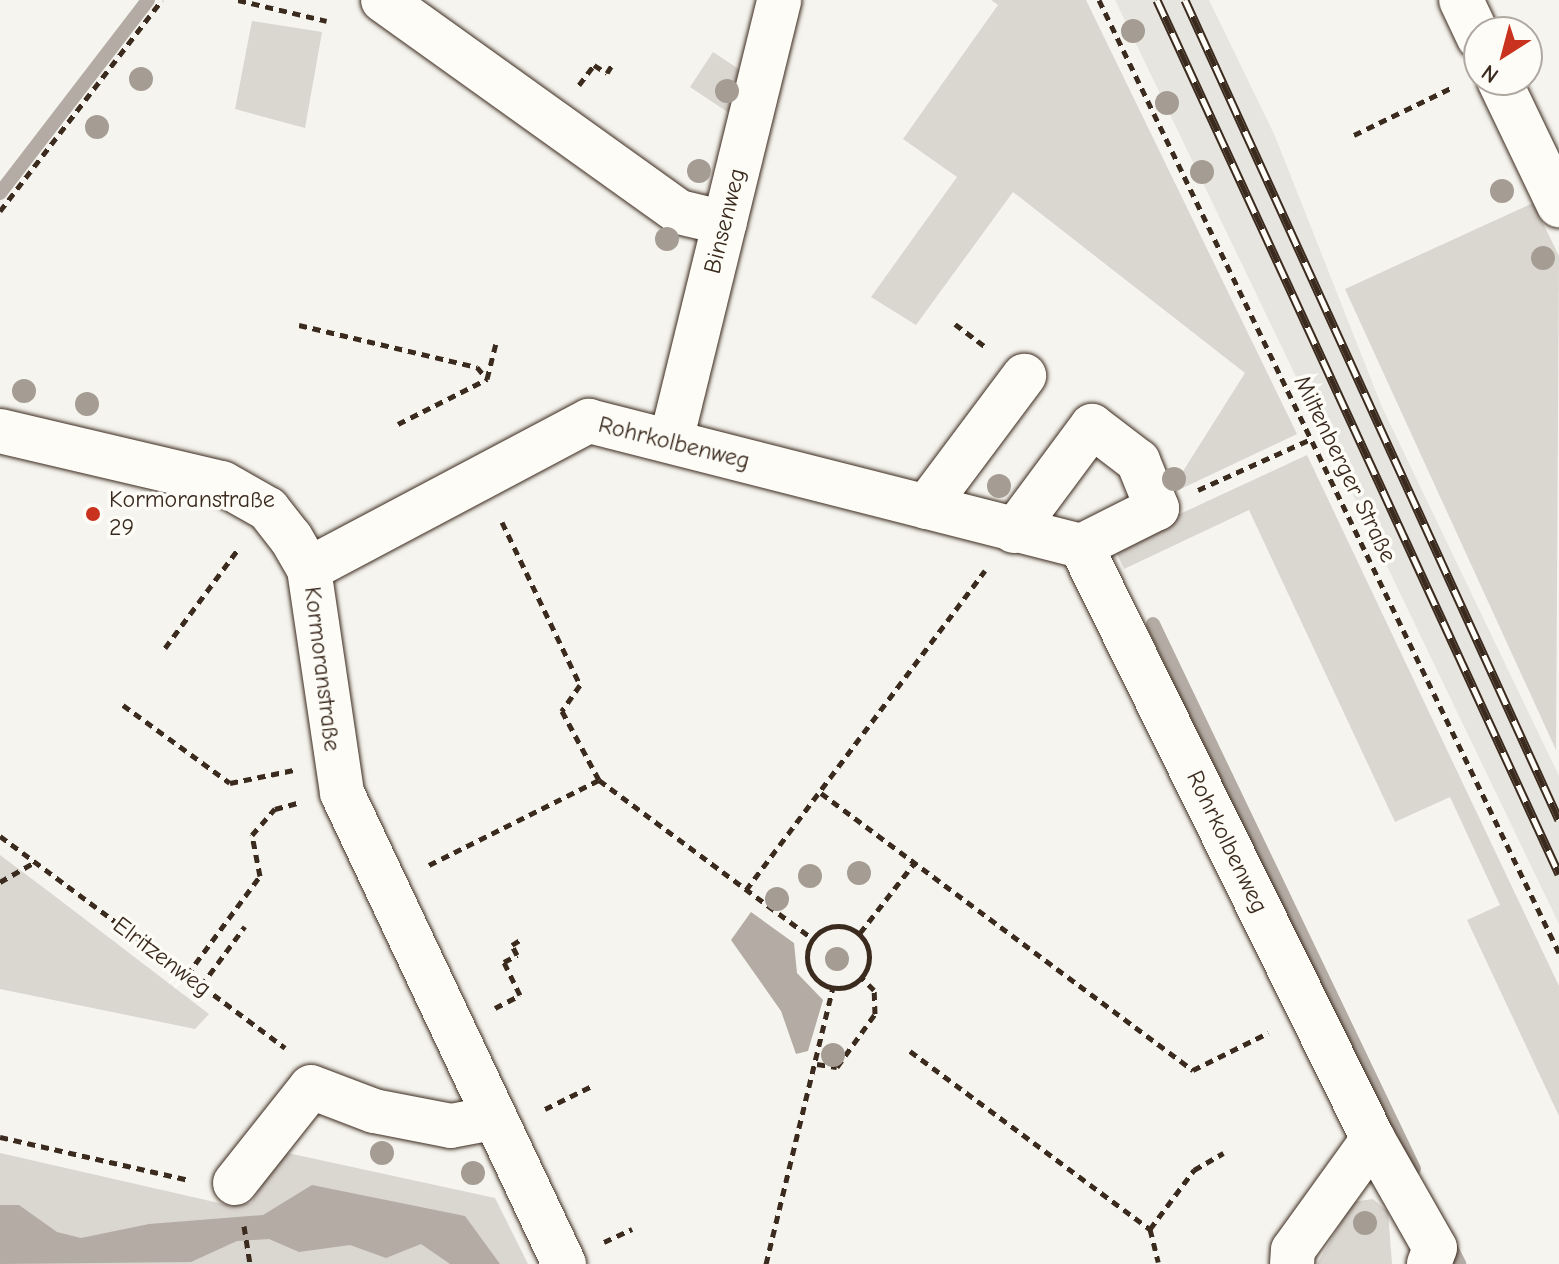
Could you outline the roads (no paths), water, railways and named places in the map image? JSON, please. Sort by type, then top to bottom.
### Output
[{"type":"street","points":[[383,0],[679,212],[725,223]]},
{"type":"street","name":"Binsenweg","points":[[671,441],[779,0]]},
{"type":"street","points":[[1492,96],[1559,205]]},
{"type":"street","points":[[926,507],[1024,376]]},
{"type":"street","name":"Rohrkolbenweg","points":[[309,569],[589,421],[1081,546],[1373,1139],[1436,1259]]},
{"type":"street","points":[[1014,531],[1092,426],[1138,461],[1157,508],[1081,546]]},
{"type":"street","name":"Kormoranstraße","points":[[0,431],[222,483],[268,509],[309,569],[338,777],[383,888],[564,1264]]},
{"type":"street","points":[[235,1183],[311,1087],[374,1111],[451,1126],[493,1118]]},
{"type":"street","points":[[1292,1264],[1293,1250],[1373,1139]]},
{"type":"waterway","points":[[0,193],[148,0]]},
{"type":"waterway","points":[[1153,624],[1414,1169]]},
{"type":"waterway","points":[[1448,1242],[1459,1264]]},
{"type":"railway","points":[[1157,0],[1559,874]]},
{"type":"railway","points":[[1185,0],[1559,820]]},
{"type":"place","name":"Kormoranstraße 29","points":[[93,514]]}]
